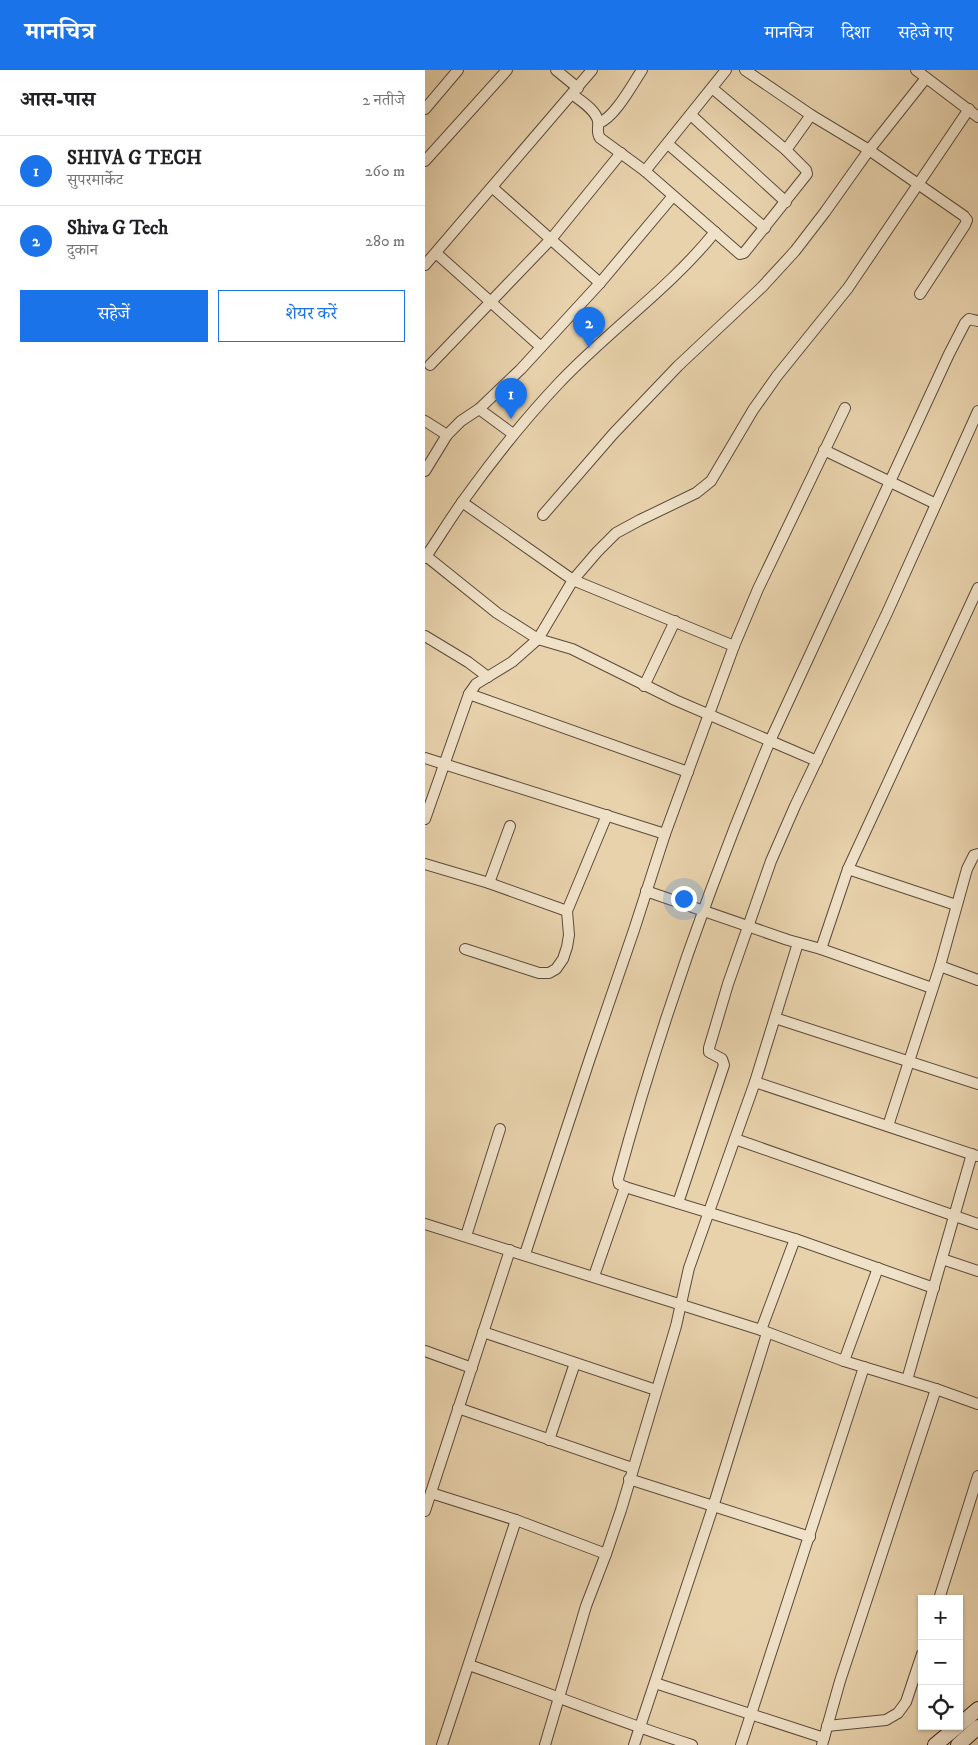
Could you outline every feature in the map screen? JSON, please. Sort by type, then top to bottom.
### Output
[{"type":"street","points":[[425,109],[458,70]]},
{"type":"street","points":[[425,162],[507,70]]},
{"type":"street","points":[[556,70],[597,116],[600,138],[645,171],[740,254],[765,228],[807,174],[786,150],[712,88]]},
{"type":"street","points":[[425,265],[493,188],[592,70]]},
{"type":"street","points":[[599,123],[613,113],[642,70]]},
{"type":"street","points":[[645,171],[727,70]]},
{"type":"street","points":[[745,70],[811,115],[918,182],[964,216],[967,220],[965,225],[920,294]]},
{"type":"street","points":[[425,819],[469,694],[476,684],[512,662],[538,639],[573,580],[597,552],[616,534],[640,520],[696,493],[711,481],[753,410],[777,376],[847,288],[918,182],[975,112],[916,70]]},
{"type":"street","points":[[543,515],[614,432],[678,366],[762,287],[795,251],[869,150],[926,78]]},
{"type":"street","points":[[691,115],[786,202]]},
{"type":"street","points":[[786,150],[811,115]]},
{"type":"street","points":[[668,144],[765,228]]},
{"type":"street","points":[[430,365],[551,238],[621,152]]},
{"type":"street","points":[[493,188],[601,282]]},
{"type":"street","points":[[425,471],[447,435],[461,421],[479,409],[498,392],[541,347],[601,282],[673,196]]},
{"type":"street","points":[[715,232],[672,280],[599,344],[513,434],[462,502],[426,557],[497,613],[538,639],[572,649],[644,686],[817,761]]},
{"type":"street","points":[[436,253],[541,347]]},
{"type":"street","points":[[934,1288],[795,1239],[625,1187],[619,1184],[618,1179],[641,1094],[703,911],[770,741],[889,482],[965,323],[969,319],[978,320]]},
{"type":"street","points":[[525,1254],[665,834],[710,714],[733,646],[845,408]]},
{"type":"street","points":[[479,409],[513,434]]},
{"type":"street","points":[[677,1203],[724,1065],[722,1059],[709,1052],[709,1048],[748,925],[771,861],[978,411]]},
{"type":"street","points":[[425,421],[447,435]]},
{"type":"street","points":[[824,450],[936,504]]},
{"type":"street","points":[[462,502],[573,580],[733,646]]},
{"type":"street","points":[[821,949],[848,869],[978,588]]},
{"type":"street","points":[[644,686],[675,621]]},
{"type":"street","points":[[425,636],[468,662],[488,677]]},
{"type":"street","points":[[469,694],[688,772]]},
{"type":"street","points":[[425,758],[665,834]]},
{"type":"street","points":[[465,949],[539,973],[549,973],[556,969],[563,959],[567,947],[567,911],[607,815]]},
{"type":"street","points":[[489,884],[510,826]]},
{"type":"street","points":[[888,1126],[940,966],[967,869],[974,855],[978,854]]},
{"type":"street","points":[[425,864],[567,911]]},
{"type":"street","points":[[848,869],[956,905]]},
{"type":"street","points":[[646,891],[932,988]]},
{"type":"street","points":[[545,1745],[586,1606],[607,1554],[682,1305],[689,1268],[755,1082],[798,943]]},
{"type":"street","points":[[940,966],[978,980]]},
{"type":"street","points":[[775,1018],[978,1084]]},
{"type":"street","points":[[755,1082],[975,1155],[954,1215],[907,1380]]},
{"type":"street","points":[[465,1236],[500,1129]]},
{"type":"street","points":[[735,1139],[978,1224]]},
{"type":"street","points":[[594,1276],[625,1187]]},
{"type":"street","points":[[425,1224],[594,1276],[764,1332],[844,1361],[978,1404]]},
{"type":"street","points":[[634,1745],[713,1507],[764,1332],[795,1239]]},
{"type":"street","points":[[425,1512],[510,1250]]},
{"type":"street","points":[[942,1259],[978,1271]]},
{"type":"street","points":[[844,1361],[878,1268]]},
{"type":"street","points":[[483,1332],[656,1390]]},
{"type":"street","points":[[425,1351],[472,1368]]},
{"type":"street","points":[[549,1440],[575,1363]]},
{"type":"street","points":[[741,1745],[864,1367]]},
{"type":"street","points":[[655,1683],[752,1714],[823,1741],[840,1681],[935,1389]]},
{"type":"street","points":[[458,1408],[632,1468]]},
{"type":"street","points":[[940,1595],[978,1476]]},
{"type":"street","points":[[629,1479],[810,1537]]},
{"type":"street","points":[[431,1493],[516,1520],[607,1554]]},
{"type":"street","points":[[442,1745],[516,1520]]},
{"type":"street","points":[[469,1664],[640,1729],[692,1745]]},
{"type":"street","points":[[827,1726],[886,1720],[899,1713],[906,1702],[918,1666]]},
{"type":"street","points":[[963,1722],[978,1709]]},
{"type":"street","points":[[958,1745],[978,1727]]},
{"type":"street","points":[[935,1745],[954,1730]]},
{"type":"place","name":"Shiva G Tech","points":[[589,348]]},
{"type":"place","name":"SHIVA G TECH","points":[[511,419]]}]
